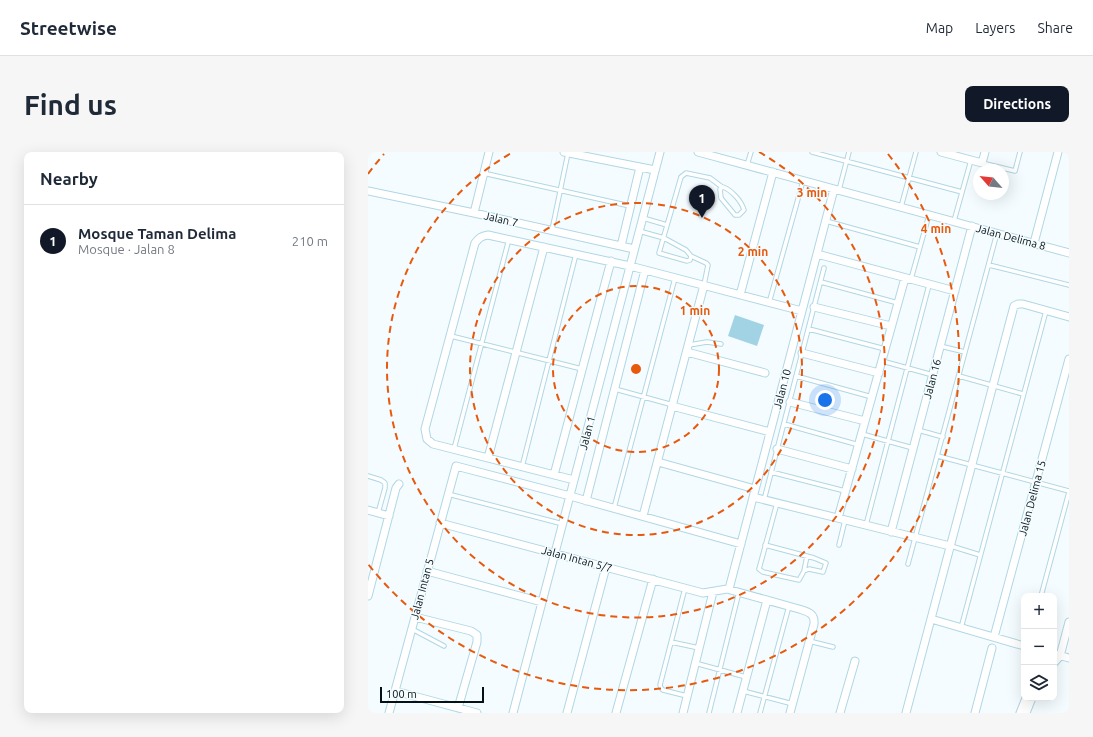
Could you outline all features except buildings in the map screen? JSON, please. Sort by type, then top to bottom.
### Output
[{"type":"street","points":[[474,213],[489,152]]},
{"type":"street","points":[[566,152],[655,170]]},
{"type":"street","name":"Jalan 1","points":[[513,713],[660,152]]},
{"type":"street","name":"Jalan Delima 8","points":[[698,152],[1069,252]]},
{"type":"street","points":[[941,152],[951,153],[982,163],[985,152]]},
{"type":"street","points":[[1034,243],[1058,152]]},
{"type":"street","points":[[621,246],[640,167]]},
{"type":"street","points":[[740,295],[773,172]]},
{"type":"street","name":"Jalan 10","points":[[729,589],[817,254],[836,190]]},
{"type":"street","name":"Jalan 7","points":[[368,191],[634,249]]},
{"type":"street","name":"Jalan 16","points":[[891,532],[972,226]]},
{"type":"street","points":[[574,480],[433,444],[427,439],[425,430],[475,243],[483,235],[509,239],[611,261],[802,312]]},
{"type":"street","points":[[488,458],[544,247]]},
{"type":"street","points":[[817,254],[955,291]]},
{"type":"street","points":[[554,475],[611,261]]},
{"type":"street","name":"Jalan 1","points":[[586,501],[645,270]]},
{"type":"street","points":[[842,519],[846,491],[891,326],[898,303],[908,279]]},
{"type":"street","points":[[643,516],[704,285]]},
{"type":"street","points":[[906,713],[1014,306],[1023,304],[1069,317]]},
{"type":"street","points":[[814,307],[891,326]]},
{"type":"street","points":[[688,349],[765,374]]},
{"type":"street","points":[[802,353],[879,372]]},
{"type":"street","name":"Jalan Delima 15","points":[[994,637],[1069,359]]},
{"type":"street","points":[[790,402],[865,421]]},
{"type":"street","points":[[672,405],[770,432]]},
{"type":"street","points":[[777,449],[852,469]]},
{"type":"street","points":[[658,462],[755,489]]},
{"type":"street","name":"Jalan Intan 5","points":[[389,713],[456,466],[570,496]]},
{"type":"street","points":[[368,596],[396,488],[399,484]]},
{"type":"street","points":[[570,496],[741,544]]},
{"type":"street","points":[[753,497],[950,546]]},
{"type":"street","points":[[368,510],[389,516]]},
{"type":"street","name":"Jalan Intan 5/7","points":[[440,523],[703,593],[713,592],[720,589],[729,589]]},
{"type":"street","points":[[368,562],[376,564]]},
{"type":"street","points":[[567,713],[606,567]]},
{"type":"street","points":[[427,571],[542,602]]},
{"type":"street","points":[[616,713],[653,579]]},
{"type":"street","points":[[729,589],[805,611],[812,614],[814,618],[814,624],[790,713]]},
{"type":"street","points":[[683,713],[713,592]]},
{"type":"street","points":[[737,713],[767,600]]},
{"type":"street","points":[[415,617],[471,631],[477,635],[477,642],[458,708]]},
{"type":"street","points":[[931,619],[1021,645]]},
{"type":"street","points":[[1069,622],[1057,655],[1069,658]]},
{"type":"street","points":[[975,713],[992,648]]},
{"type":"street","points":[[840,713],[854,661]]},
{"type":"street","points":[[395,691],[477,713]]},
{"type":"street","points":[[1020,713],[1025,701]]},
{"type":"street","points":[[1026,713],[1031,701]]},
{"type":"lane","points":[[552,230],[566,152]]},
{"type":"lane","points":[[748,165],[751,152]]},
{"type":"lane","points":[[812,152],[962,192]]},
{"type":"lane","points":[[836,190],[849,152]]},
{"type":"lane","points":[[901,207],[916,152]]},
{"type":"lane","points":[[982,163],[1015,171],[1020,152]]},
{"type":"lane","points":[[954,221],[971,160]]},
{"type":"lane","points":[[484,173],[630,206]]},
{"type":"lane","points":[[691,256],[690,260],[687,261],[660,254],[659,252],[681,178],[683,174],[686,173],[710,178],[722,187],[728,189],[743,206],[744,210],[740,215],[735,214],[721,198],[720,193],[722,187]]},
{"type":"lane","points":[[770,303],[803,181]]},
{"type":"lane","points":[[908,279],[920,247],[929,215]]},
{"type":"lane","points":[[642,218],[667,224]]},
{"type":"lane","points":[[826,221],[920,247]]},
{"type":"lane","points":[[639,231],[664,238],[686,250],[691,256],[703,260],[708,265],[704,285]]},
{"type":"lane","points":[[908,564],[997,233]]},
{"type":"lane","points":[[454,449],[509,239]]},
{"type":"lane","points":[[522,467],[576,254]]},
{"type":"lane","points":[[989,265],[1069,285]]},
{"type":"lane","points":[[764,500],[824,268]]},
{"type":"lane","points":[[614,508],[675,278]]},
{"type":"lane","points":[[821,282],[898,303]]},
{"type":"lane","points":[[866,525],[930,284]]},
{"type":"lane","points":[[961,628],[1046,311]]},
{"type":"lane","points":[[809,329],[885,349]]},
{"type":"lane","points":[[450,336],[582,369]]},
{"type":"lane","points":[[688,349],[707,342],[721,344]]},
{"type":"lane","points":[[940,346],[966,352]]},
{"type":"lane","points":[[882,361],[932,375]]},
{"type":"lane","points":[[796,376],[872,397]]},
{"type":"lane","points":[[959,376],[1024,394]]},
{"type":"lane","points":[[614,389],[672,405]]},
{"type":"lane","points":[[784,424],[859,445]]},
{"type":"lane","points":[[918,430],[943,437]]},
{"type":"lane","points":[[862,434],[913,448]]},
{"type":"lane","points":[[938,456],[1069,491],[1042,593]]},
{"type":"lane","points":[[771,472],[846,491]]},
{"type":"lane","points":[[368,476],[381,480],[385,483],[378,513]]},
{"type":"lane","points":[[448,494],[563,524]]},
{"type":"lane","points":[[777,503],[759,567],[761,571],[798,581],[804,571],[807,556]]},
{"type":"lane","points":[[839,545],[842,519]]},
{"type":"lane","points":[[765,545],[825,562],[826,565],[823,572],[809,569],[804,571]]},
{"type":"lane","points":[[950,546],[980,555]]},
{"type":"lane","points":[[685,588],[661,681],[661,688],[667,692],[687,696]]},
{"type":"lane","points":[[709,713],[739,592]]},
{"type":"lane","points":[[760,713],[790,606]]},
{"type":"lane","points":[[412,629],[444,646]]},
{"type":"lane","points":[[809,641],[833,647]]},
{"type":"lane","points":[[671,642],[699,648]]},
{"type":"lane","points":[[695,663],[746,677]]},
{"type":"lane","points":[[743,691],[793,704]]},
{"type":"shaded area","points":[[735,315],[764,325],[757,346],[728,336]]},
{"type":"place","name":"Mosque Taman Delima","points":[[702,218]]}]
